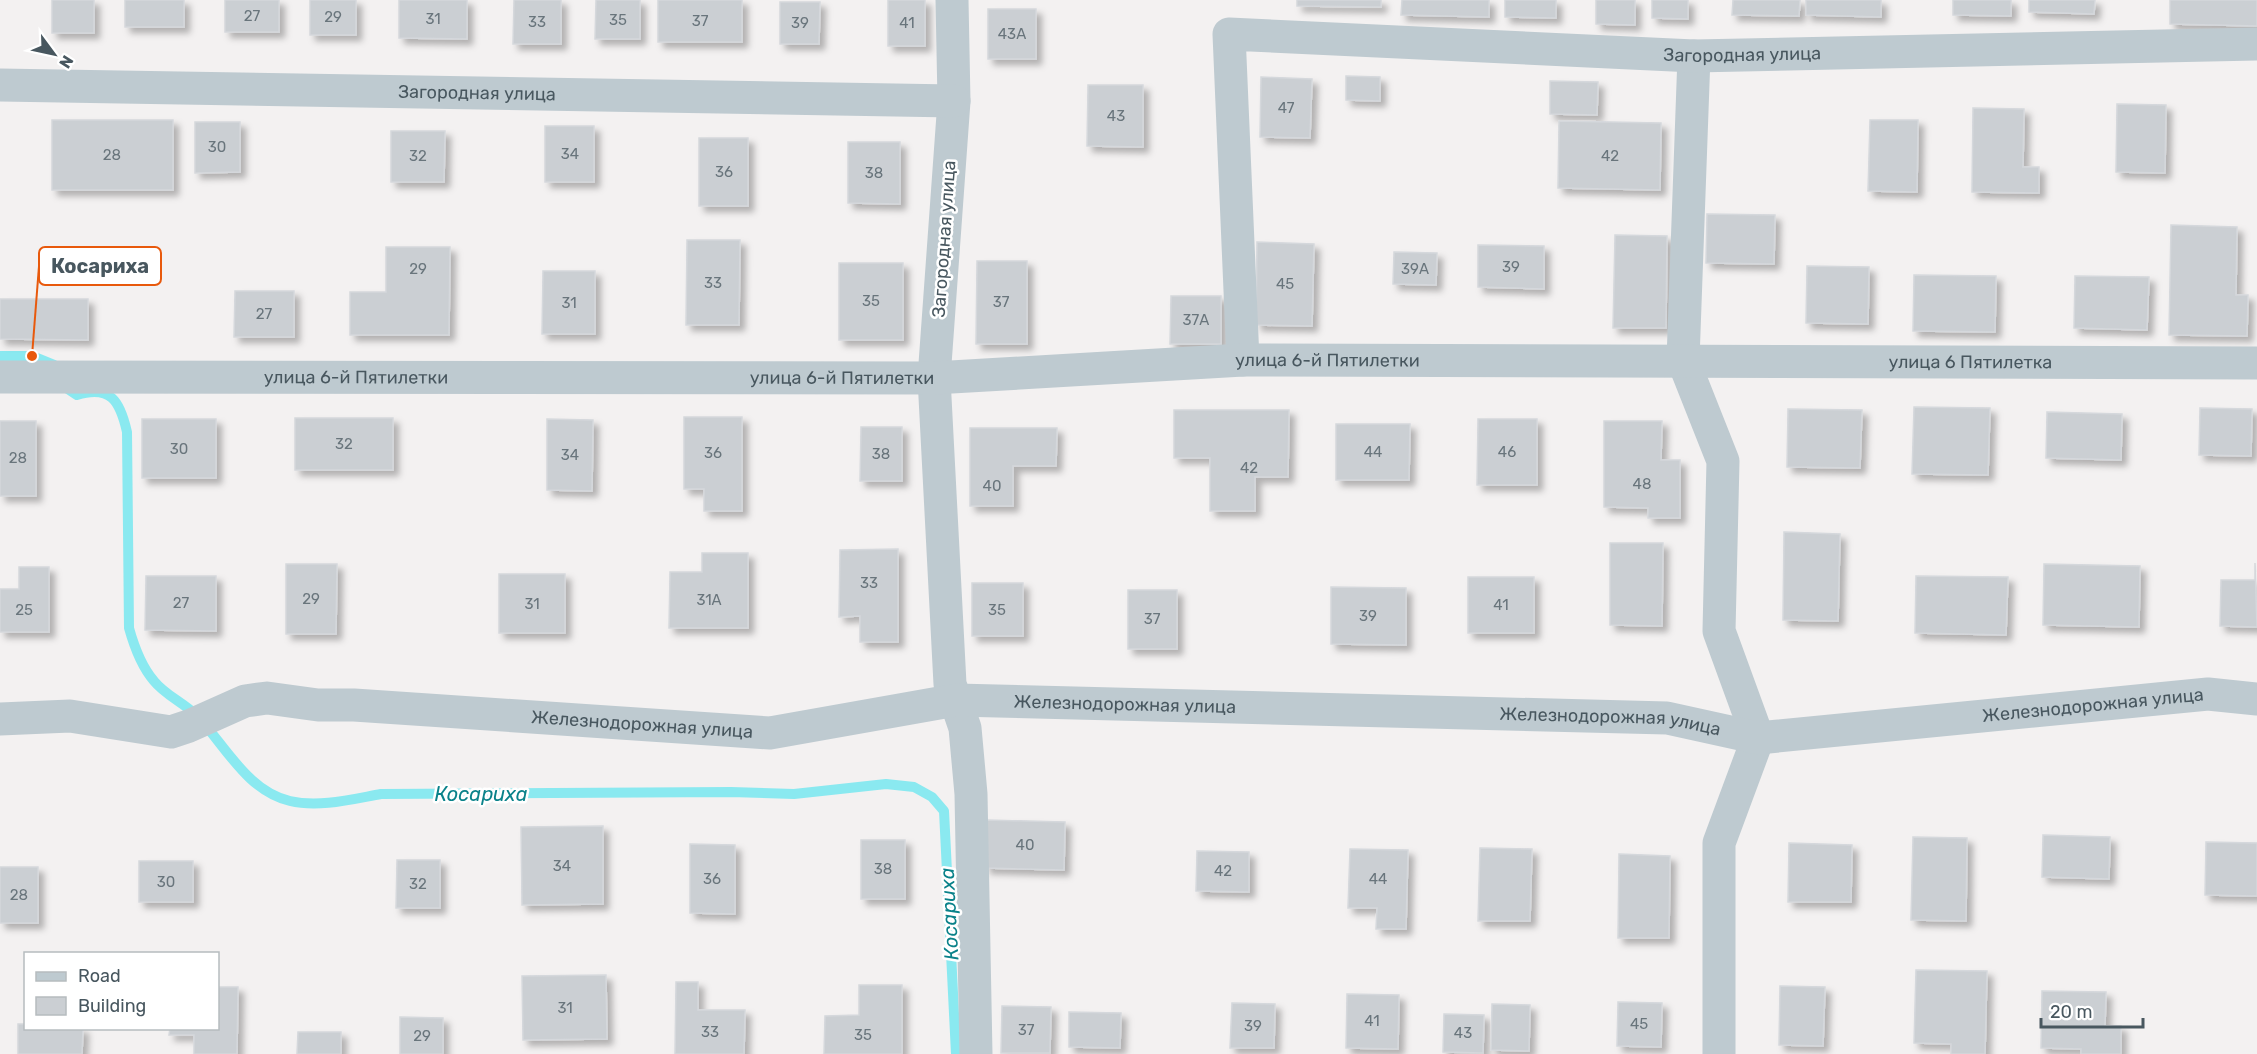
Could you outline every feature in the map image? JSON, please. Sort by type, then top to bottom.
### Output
[{"type":"street","name":"Загородная улица","points":[[952,0],[954,101],[934,378],[950,684],[965,728],[971,794],[975,1054]]},
{"type":"street","name":"Загородная улица","points":[[1243,360],[1229,34],[1694,56],[2257,44]]},
{"type":"street","points":[[1694,56],[1683,360],[1723,461],[1719,631],[1758,738],[1719,843],[1719,1054]]},
{"type":"street","name":"Загородная улица","points":[[0,85],[954,101]]},
{"type":"street","name":"улица 6-й Пятилетки","points":[[0,377],[934,378],[1243,360],[1683,360]]},
{"type":"street","name":"улица 6 Пятилетка","points":[[1683,360],[2257,363]]},
{"type":"street","name":"Железнодорожная улица","points":[[0,719],[70,716],[171,732],[245,701],[267,698],[318,705],[354,705],[770,733],[956,700],[1666,718],[1758,738],[2208,694],[2257,699]]},
{"type":"building","points":[[52,0],[94,0],[94,33],[52,33]]},
{"type":"building","points":[[125,0],[184,0],[184,27],[125,27]]},
{"type":"building","points":[[225,0],[279,0],[279,32],[225,32]]},
{"type":"building","points":[[310,0],[356,0],[356,35],[310,35]]},
{"type":"building","points":[[399,0],[467,0],[467,39],[399,38]]},
{"type":"building","points":[[514,0],[561,0],[561,44],[513,44]]},
{"type":"building","points":[[596,0],[640,0],[640,39],[595,39]]},
{"type":"building","points":[[658,0],[742,0],[742,42],[658,42]]},
{"type":"building","points":[[888,0],[925,0],[925,46],[888,46]]},
{"type":"building","points":[[1297,0],[1381,0],[1381,7],[1297,6]]},
{"type":"building","points":[[1402,0],[1489,0],[1489,17],[1401,15]]},
{"type":"building","points":[[1505,0],[1556,0],[1556,18],[1505,17]]},
{"type":"building","points":[[1596,0],[1635,0],[1635,25],[1596,24]]},
{"type":"building","points":[[1652,0],[1688,0],[1688,19],[1652,18]]},
{"type":"building","points":[[1733,0],[1800,0],[1799,16],[1732,15]]},
{"type":"building","points":[[1806,0],[1881,0],[1881,17],[1806,15]]},
{"type":"building","points":[[1953,0],[2011,0],[2011,16],[1953,15]]},
{"type":"building","points":[[2029,0],[2095,0],[2094,14],[2029,12]]},
{"type":"building","points":[[2170,0],[2257,0],[2257,26],[2170,24]]},
{"type":"building","points":[[780,2],[820,2],[819,44],[780,44]]},
{"type":"building","points":[[988,9],[1036,9],[1036,59],[988,59]]},
{"type":"building","points":[[1346,76],[1380,77],[1380,101],[1346,100]]},
{"type":"building","points":[[1261,77],[1312,79],[1310,138],[1260,137]]},
{"type":"building","points":[[1550,81],[1598,82],[1597,115],[1550,114]]},
{"type":"building","points":[[1088,85],[1143,85],[1143,147],[1087,146]]},
{"type":"building","points":[[2117,104],[2166,105],[2165,173],[2116,172]]},
{"type":"building","points":[[1973,108],[2024,109],[2023,167],[2039,167],[2039,193],[1972,192]]},
{"type":"building","points":[[52,120],[173,120],[173,190],[52,190]]},
{"type":"building","points":[[1870,120],[1918,120],[1917,192],[1868,191]]},
{"type":"building","points":[[1559,121],[1661,123],[1660,190],[1558,188]]},
{"type":"building","points":[[195,122],[240,122],[240,172],[195,173]]},
{"type":"building","points":[[545,126],[594,126],[594,182],[545,182]]},
{"type":"building","points":[[391,131],[445,131],[444,182],[391,182]]},
{"type":"building","points":[[699,138],[748,138],[748,206],[699,206]]},
{"type":"building","points":[[848,142],[900,142],[900,204],[848,203]]},
{"type":"building","points":[[1707,214],[1775,215],[1774,264],[1706,263]]},
{"type":"building","points":[[2171,225],[2237,227],[2236,295],[2248,295],[2247,336],[2169,335]]},
{"type":"building","points":[[1615,235],[1667,236],[1666,328],[1613,328]]},
{"type":"building","points":[[687,240],[740,240],[739,325],[686,325]]},
{"type":"building","points":[[1257,242],[1314,244],[1312,326],[1256,325]]},
{"type":"building","points":[[1478,245],[1544,246],[1544,289],[1478,287]]},
{"type":"building","points":[[386,247],[450,247],[449,335],[350,335],[350,292],[386,292]]},
{"type":"building","points":[[1394,252],[1437,253],[1436,285],[1393,284]]},
{"type":"building","points":[[977,261],[1027,261],[1027,344],[976,344]]},
{"type":"building","points":[[839,263],[903,263],[903,340],[839,340]]},
{"type":"building","points":[[1807,266],[1869,267],[1868,324],[1806,323]]},
{"type":"building","points":[[543,271],[595,271],[595,334],[542,334]]},
{"type":"building","points":[[1914,275],[1996,276],[1995,332],[1913,331]]},
{"type":"building","points":[[2075,276],[2149,277],[2147,330],[2074,328]]},
{"type":"building","points":[[235,291],[294,291],[294,337],[234,337]]},
{"type":"building","points":[[1171,296],[1221,296],[1221,344],[1170,344]]},
{"type":"building","points":[[0,299],[88,299],[88,340],[0,339]]},
{"type":"building","points":[[1914,407],[1990,408],[1988,475],[1912,474]]},
{"type":"building","points":[[2200,408],[2252,409],[2251,456],[2199,455]]},
{"type":"building","points":[[1788,409],[1862,410],[1860,468],[1787,467]]},
{"type":"building","points":[[1174,410],[1289,410],[1288,477],[1255,477],[1255,511],[1210,511],[1210,458],[1174,458]]},
{"type":"building","points":[[2047,412],[2122,414],[2121,460],[2046,458]]},
{"type":"building","points":[[684,417],[742,417],[742,511],[704,511],[704,489],[684,489]]},
{"type":"building","points":[[295,418],[393,418],[393,470],[295,470]]},
{"type":"building","points":[[142,419],[216,419],[216,478],[142,478]]},
{"type":"building","points":[[547,419],[593,420],[592,491],[547,490]]},
{"type":"building","points":[[1478,419],[1537,419],[1537,485],[1477,485]]},
{"type":"building","points":[[0,421],[36,421],[36,496],[0,496]]},
{"type":"building","points":[[1604,421],[1662,421],[1661,460],[1680,460],[1680,518],[1648,518],[1648,508],[1604,507]]},
{"type":"building","points":[[1336,424],[1410,424],[1409,480],[1336,480]]},
{"type":"building","points":[[861,427],[902,427],[902,481],[860,481]]},
{"type":"building","points":[[970,428],[1057,428],[1056,466],[1013,466],[1013,506],[970,506]]},
{"type":"building","points":[[1784,532],[1840,534],[1838,621],[1783,620]]},
{"type":"building","points":[[1610,543],[1663,543],[1662,626],[1610,625]]},
{"type":"building","points":[[898,549],[898,642],[860,642],[860,616],[839,617],[840,550]]},
{"type":"building","points":[[702,553],[748,553],[748,628],[669,628],[670,572],[702,572]]},
{"type":"building","points":[[2255,563],[2257,627],[2220,626],[2221,580],[2255,580]]},
{"type":"building","points":[[286,564],[337,564],[336,634],[286,634]]},
{"type":"building","points":[[2044,564],[2140,566],[2139,627],[2043,625]]},
{"type":"building","points":[[19,567],[49,567],[49,632],[0,632],[0,589],[19,589]]},
{"type":"building","points":[[499,574],[565,574],[565,633],[499,633]]},
{"type":"building","points":[[146,576],[216,576],[216,631],[145,630]]},
{"type":"building","points":[[1916,576],[2008,577],[2006,635],[1915,633]]},
{"type":"building","points":[[1468,577],[1534,577],[1534,633],[1468,633]]},
{"type":"building","points":[[972,583],[1023,583],[1023,636],[972,636]]},
{"type":"building","points":[[1331,587],[1406,588],[1406,645],[1331,644]]},
{"type":"building","points":[[1128,590],[1177,590],[1177,649],[1128,649]]},
{"type":"building","points":[[986,820],[1065,822],[1064,870],[985,868]]},
{"type":"building","points":[[603,826],[603,904],[522,905],[521,827]]},
{"type":"building","points":[[2043,835],[2110,837],[2109,879],[2042,877]]},
{"type":"building","points":[[1913,837],[1967,838],[1966,921],[1911,920]]},
{"type":"building","points":[[861,840],[905,840],[905,899],[861,899]]},
{"type":"building","points":[[2206,842],[2257,843],[2257,896],[2205,895]]},
{"type":"building","points":[[1789,843],[1852,845],[1851,902],[1788,902]]},
{"type":"building","points":[[690,844],[735,845],[735,914],[690,913]]},
{"type":"building","points":[[1480,848],[1532,849],[1530,921],[1478,921]]},
{"type":"building","points":[[1350,849],[1408,850],[1406,929],[1376,929],[1377,908],[1348,908]]},
{"type":"building","points":[[1197,851],[1249,852],[1249,892],[1196,891]]},
{"type":"building","points":[[1619,854],[1670,856],[1669,938],[1618,938]]},
{"type":"building","points":[[397,860],[440,860],[440,908],[396,908]]},
{"type":"building","points":[[139,861],[193,861],[193,902],[139,902]]},
{"type":"building","points":[[0,867],[38,867],[38,923],[0,923]]},
{"type":"building","points":[[1916,970],[1987,971],[1985,1054],[1951,1054],[1951,1044],[1914,1043]]},
{"type":"building","points":[[606,975],[607,1039],[523,1040],[522,976]]},
{"type":"building","points":[[676,982],[698,982],[698,1010],[745,1010],[744,1054],[675,1054]]},
{"type":"building","points":[[859,985],[902,985],[902,1054],[824,1054],[825,1016],[859,1015]]},
{"type":"building","points":[[1780,986],[1825,987],[1823,1046],[1779,1045]]},
{"type":"building","points":[[219,987],[238,987],[237,1054],[194,1054],[194,1035],[169,1035],[170,1030],[219,1030]]},
{"type":"building","points":[[2042,991],[2106,992],[2105,1026],[2121,1026],[2121,1054],[2081,1054],[2081,1049],[2041,1048]]},
{"type":"building","points":[[1347,994],[1399,995],[1398,1049],[1346,1048]]},
{"type":"building","points":[[1618,1002],[1662,1003],[1661,1047],[1617,1046]]},
{"type":"building","points":[[1232,1003],[1275,1004],[1274,1048],[1230,1048]]},
{"type":"building","points":[[1492,1004],[1530,1005],[1529,1051],[1491,1050]]},
{"type":"building","points":[[1002,1006],[1051,1007],[1050,1053],[1001,1053]]},
{"type":"building","points":[[1069,1012],[1121,1013],[1120,1048],[1069,1047]]},
{"type":"building","points":[[1444,1014],[1484,1015],[1483,1053],[1443,1052]]},
{"type":"building","points":[[400,1017],[443,1018],[443,1054],[400,1054]]},
{"type":"building","points":[[18,1024],[24,1024],[24,1030],[83,1030],[82,1054],[18,1054]]},
{"type":"building","points":[[298,1032],[341,1032],[341,1054],[297,1054]]},
{"type":"waterway","name":"Косариха","points":[[0,356],[32,356],[54,365]]},
{"type":"waterway","name":"Косариха","points":[[68,389],[77,395],[98,392],[112,398],[121,412],[127,432],[129,628],[142,662],[158,686],[197,716],[238,766],[261,788],[290,801],[313,804],[381,794],[731,792],[794,794],[886,784],[914,787],[932,797],[944,811],[956,1054]]},
{"type":"place","name":"Косариха","points":[[32,356]]}]
